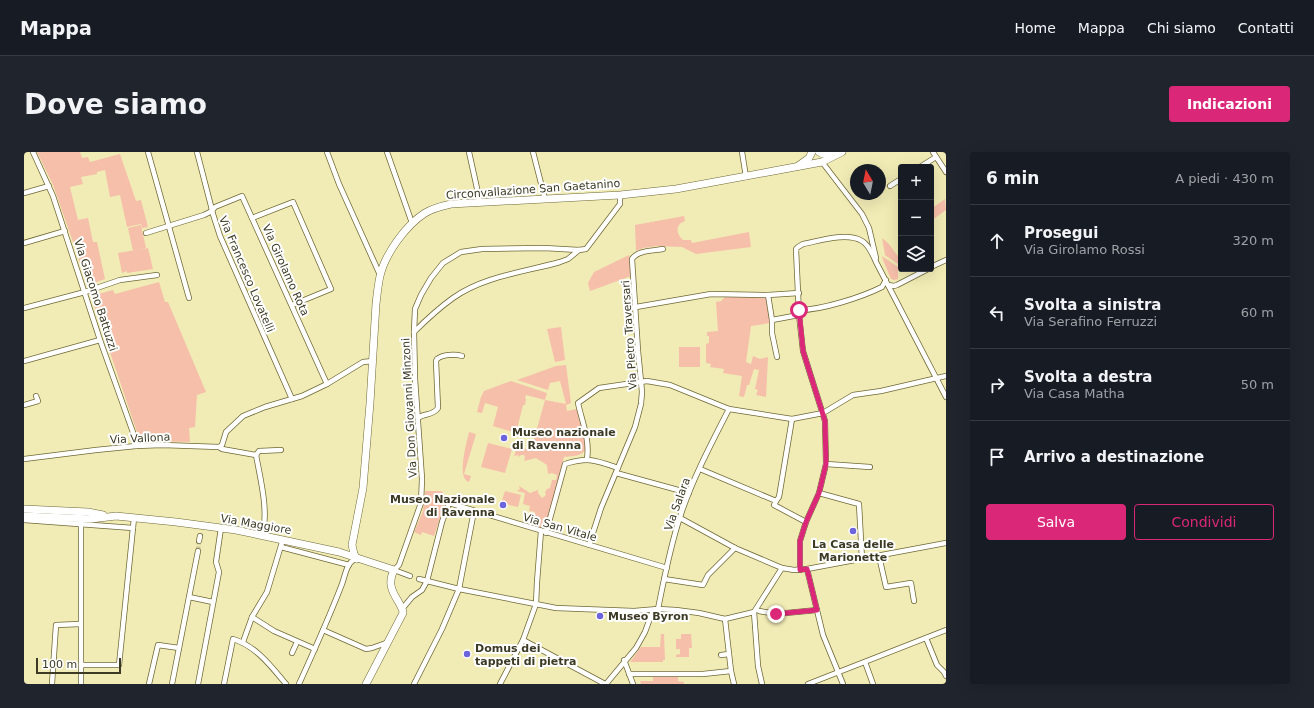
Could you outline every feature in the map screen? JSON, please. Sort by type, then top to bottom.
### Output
[{"type":"street","name":"Via Giacomo Battuzzi","points":[[33,152],[49,186],[65,231],[100,340],[135,438],[136,446]]},
{"type":"street","points":[[148,152],[188,298]]},
{"type":"street","name":"Via Francesco Lovatelli","points":[[197,152],[212,206],[212,212],[220,236],[292,399]]},
{"type":"street","points":[[327,152],[339,184],[380,275]]},
{"type":"street","points":[[387,152],[412,223]]},
{"type":"street","points":[[469,152],[480,202]]},
{"type":"street","points":[[533,152],[544,195],[543,198]]},
{"type":"street","points":[[742,152],[746,176]]},
{"type":"street","points":[[819,152],[827,155],[834,152]]},
{"type":"street","name":"Circonvallazione San Gaetanino","points":[[357,559],[352,545],[362,488],[369,417],[376,304],[380,275],[386,260],[412,223],[424,213],[438,207],[451,204],[620,195],[676,189],[822,162],[842,152]]},
{"type":"street","points":[[933,152],[946,172]]},
{"type":"street","points":[[797,167],[808,154],[822,162],[862,214],[869,228],[876,262]]},
{"type":"street","points":[[925,164],[936,157]]},
{"type":"street","points":[[890,186],[898,181]]},
{"type":"street","points":[[24,193],[49,186]]},
{"type":"street","name":"Via Don Giovanni Minzoni","points":[[394,570],[399,565],[421,503],[422,479],[414,332],[454,297],[474,287],[489,281],[560,262],[568,259],[579,250],[584,250],[588,247],[620,204],[620,195]]},
{"type":"street","name":"Via Girolamo Rota","points":[[212,212],[215,207],[242,196],[327,384]]},
{"type":"street","points":[[252,218],[293,202],[331,289],[292,305]]},
{"type":"street","points":[[146,233],[212,212]]},
{"type":"street","points":[[24,243],[65,231]]},
{"type":"street","points":[[800,570],[800,541],[806,522],[819,493],[826,464],[825,421],[803,351],[799,313],[796,250],[798,247],[803,244],[836,238],[851,238],[862,241],[866,245],[886,280],[946,397]]},
{"type":"street","points":[[414,332],[415,309],[421,295],[431,278],[443,263],[461,252],[482,249],[544,248],[579,250]]},
{"type":"street","name":"Via Pietro Traversari","points":[[589,545],[601,508],[636,427],[641,404],[642,381],[638,351],[632,259],[634,256],[639,254],[663,250]]},
{"type":"street","points":[[934,266],[946,260]]},
{"type":"street","points":[[888,285],[897,285],[922,272]]},
{"type":"street","points":[[24,308],[85,292],[120,280],[157,275]]},
{"type":"street","points":[[772,320],[858,296],[882,287],[886,280]]},
{"type":"street","points":[[636,307],[711,294],[768,295],[799,293]]},
{"type":"street","points":[[768,295],[772,320],[772,332],[777,356]]},
{"type":"street","points":[[24,361],[100,340]]},
{"type":"street","points":[[418,418],[434,413],[438,408],[436,362],[438,359],[444,356],[462,356]]},
{"type":"street","points":[[219,447],[222,444],[226,432],[243,416],[265,407],[302,396],[327,384],[363,362],[373,361]]},
{"type":"street","points":[[587,459],[589,448],[578,403],[599,388],[642,381],[670,385],[729,409],[792,419],[823,413],[854,395],[881,391],[946,376]]},
{"type":"street","points":[[24,405],[38,401],[36,396]]},
{"type":"street","name":"Via Salara","points":[[606,684],[624,660],[636,648],[655,610],[680,518],[689,493],[729,409]]},
{"type":"street","points":[[792,419],[779,497],[774,505],[806,522]]},
{"type":"street","name":"Via Vallona","points":[[24,460],[96,450],[162,445],[219,447],[222,449],[256,455]]},
{"type":"street","points":[[263,535],[265,503],[256,455],[259,451],[281,450]]},
{"type":"street","points":[[500,684],[523,640],[536,604],[537,582],[544,532],[565,464],[587,459],[595,460],[617,470],[689,493]]},
{"type":"street","points":[[826,464],[870,467]]},
{"type":"street","points":[[700,468],[776,501]]},
{"type":"street","points":[[819,493],[859,504],[862,559]]},
{"type":"street","name":"Via San Vitale","points":[[428,581],[442,522],[449,503],[667,568]]},
{"type":"street","name":"Via Maggiore","points":[[24,509],[133,528]]},
{"type":"street","points":[[414,684],[442,629],[459,589],[474,511]]},
{"type":"street","name":"Via Maggiore","points":[[24,516],[82,518]]},
{"type":"street","name":"Via Maggiore","points":[[24,520],[111,516],[221,528],[283,539],[348,554],[357,559],[394,570]]},
{"type":"street","points":[[81,684],[80,624],[82,518]]},
{"type":"street","points":[[81,665],[119,665],[134,518]]},
{"type":"street","points":[[680,518],[735,548],[789,570],[807,569],[946,543]]},
{"type":"street","points":[[198,684],[219,572],[216,562],[221,528]]},
{"type":"street","points":[[243,642],[252,617],[267,592],[283,539]]},
{"type":"street","points":[[339,552],[344,551],[352,545]]},
{"type":"street","name":"Via Maggiore","points":[[281,547],[349,564]]},
{"type":"street","points":[[664,579],[703,586],[708,575],[735,548]]},
{"type":"street","points":[[172,684],[198,551]]},
{"type":"street","points":[[299,684],[343,583],[349,564],[349,559],[339,552]]},
{"type":"street","points":[[879,556],[886,587],[911,583],[914,601]]},
{"type":"street","points":[[349,564],[354,559],[357,559]]},
{"type":"street","points":[[762,684],[758,666],[754,612],[782,568]]},
{"type":"street","points":[[807,569],[827,646],[843,684]]},
{"type":"street","points":[[367,684],[403,613],[390,584],[391,577],[394,570],[410,576]]},
{"type":"street","points":[[419,579],[459,589],[556,608],[634,611],[655,610],[699,613],[723,619],[754,612]]},
{"type":"street","points":[[402,609],[412,597],[422,590],[428,581]]},
{"type":"street","points":[[189,597],[213,602]]},
{"type":"street","points":[[759,610],[776,614],[817,610]]},
{"type":"street","points":[[252,617],[274,631],[315,649]]},
{"type":"street","points":[[723,619],[734,684]]},
{"type":"street","points":[[52,684],[56,625],[80,624]]},
{"type":"street","points":[[323,630],[366,649],[390,641]]},
{"type":"street","points":[[808,684],[946,630]]},
{"type":"street","points":[[926,638],[937,665],[946,676]]},
{"type":"street","points":[[224,684],[233,639],[243,642],[259,654],[286,684]]},
{"type":"street","points":[[523,640],[606,684]]},
{"type":"street","points":[[292,653],[297,642]]},
{"type":"street","points":[[149,684],[158,645],[179,648]]},
{"type":"street","points":[[721,655],[729,654]]},
{"type":"street","points":[[624,660],[633,684]]},
{"type":"street","points":[[865,662],[874,684]]},
{"type":"street","points":[[629,674],[703,674],[731,671]]},
{"type":"shaded area","points":[[37,152],[80,152],[82,158],[88,157],[90,162],[120,154],[136,201],[141,200],[148,227],[142,228],[141,224],[127,227],[120,195],[110,197],[105,170],[97,172],[97,174],[81,177],[83,184],[70,187],[78,220],[88,218],[93,242],[97,242],[105,279],[88,285],[53,185]]},
{"type":"shaded area","points":[[945,199],[946,210],[934,219],[934,207]]},
{"type":"shaded area","points":[[684,216],[685,221],[679,224],[678,227],[679,235],[683,240],[691,240],[692,243],[749,232],[751,247],[696,254],[682,247],[657,246],[643,248],[636,251],[635,225]]},
{"type":"shaded area","points":[[141,225],[146,248],[133,251],[128,228]]},
{"type":"shaded area","points":[[882,238],[889,244],[898,257],[898,264],[885,255]]},
{"type":"shaded area","points":[[148,248],[153,269],[127,273],[127,271],[122,273],[118,253]]},
{"type":"shaded area","points":[[629,255],[631,276],[590,291],[588,283],[594,272]]},
{"type":"shaded area","points":[[882,256],[898,267],[898,279],[891,279]]},
{"type":"shaded area","points":[[159,282],[165,302],[168,302],[206,392],[197,395],[195,427],[189,428],[190,442],[140,441],[91,296],[113,290],[115,294]]},
{"type":"shaded area","points":[[724,296],[767,297],[770,323],[751,326],[746,362],[751,364],[753,356],[760,359],[768,357],[766,397],[756,395],[758,390],[755,389],[759,370],[754,369],[749,385],[747,385],[744,397],[739,396],[742,376],[723,373],[724,369],[710,367],[711,364],[706,363],[706,344],[709,343],[709,336],[707,336],[707,332],[718,331],[716,302],[722,301]]},
{"type":"shaded area","points":[[561,327],[565,360],[555,362],[547,329]]},
{"type":"shaded area","points":[[679,347],[700,347],[700,367],[679,367]]},
{"type":"shaded area","points":[[566,365],[571,403],[566,405],[567,411],[577,409],[580,423],[583,425],[586,448],[580,455],[564,457],[545,529],[532,525],[535,512],[529,511],[530,506],[523,504],[525,493],[517,491],[520,489],[519,486],[530,493],[538,490],[538,493],[542,498],[546,495],[545,492],[547,489],[550,488],[552,480],[556,480],[557,475],[552,473],[548,474],[547,465],[536,458],[524,461],[524,455],[519,457],[518,455],[514,456],[517,447],[531,450],[545,400],[566,404],[560,381],[550,383],[548,390],[517,380],[556,366]]},
{"type":"shaded area","points":[[511,381],[547,393],[545,400],[526,395],[525,405],[523,405],[516,433],[493,426],[498,407],[485,403],[482,413],[477,412],[484,391]]},
{"type":"shaded area","points":[[469,432],[476,434],[464,474],[471,476],[469,482],[465,479],[463,474],[463,459]]},
{"type":"shaded area","points":[[488,443],[512,449],[505,473],[481,467]]},
{"type":"shaded area","points":[[425,491],[440,491],[443,492],[445,497],[444,506],[434,536],[422,532],[421,535],[414,532],[423,511]]},
{"type":"shaded area","points":[[505,491],[521,495],[518,507],[501,503]]},
{"type":"shaded area","points":[[661,634],[664,634],[665,660],[663,660],[663,662],[630,662],[641,647],[660,647]]},
{"type":"shaded area","points":[[681,634],[691,634],[692,648],[689,648],[689,657],[676,657],[676,655],[680,654],[680,649],[676,649],[676,639],[681,639]]},
{"type":"shaded area","points":[[653,676],[678,677],[678,681],[684,682],[684,684],[641,684],[640,681],[653,681]]},
{"type":"tunnel","points":[[198,551],[199,541]]},
{"type":"place","name":"Museo nazionale di Ravenna","points":[[504,438]]},
{"type":"place","name":"Museo Nazionale di Ravenna","points":[[503,505]]},
{"type":"place","name":"La Casa delle Marionette","points":[[853,531]]},
{"type":"place","name":"Museo Byron","points":[[600,616]]},
{"type":"place","name":"Domus dei tappeti di pietra","points":[[467,654]]},
{"type":"route","points":[[776,614],[817,610],[807,569],[800,570],[800,541],[806,522],[819,493],[826,464],[825,421],[803,351],[799,310]]}]
